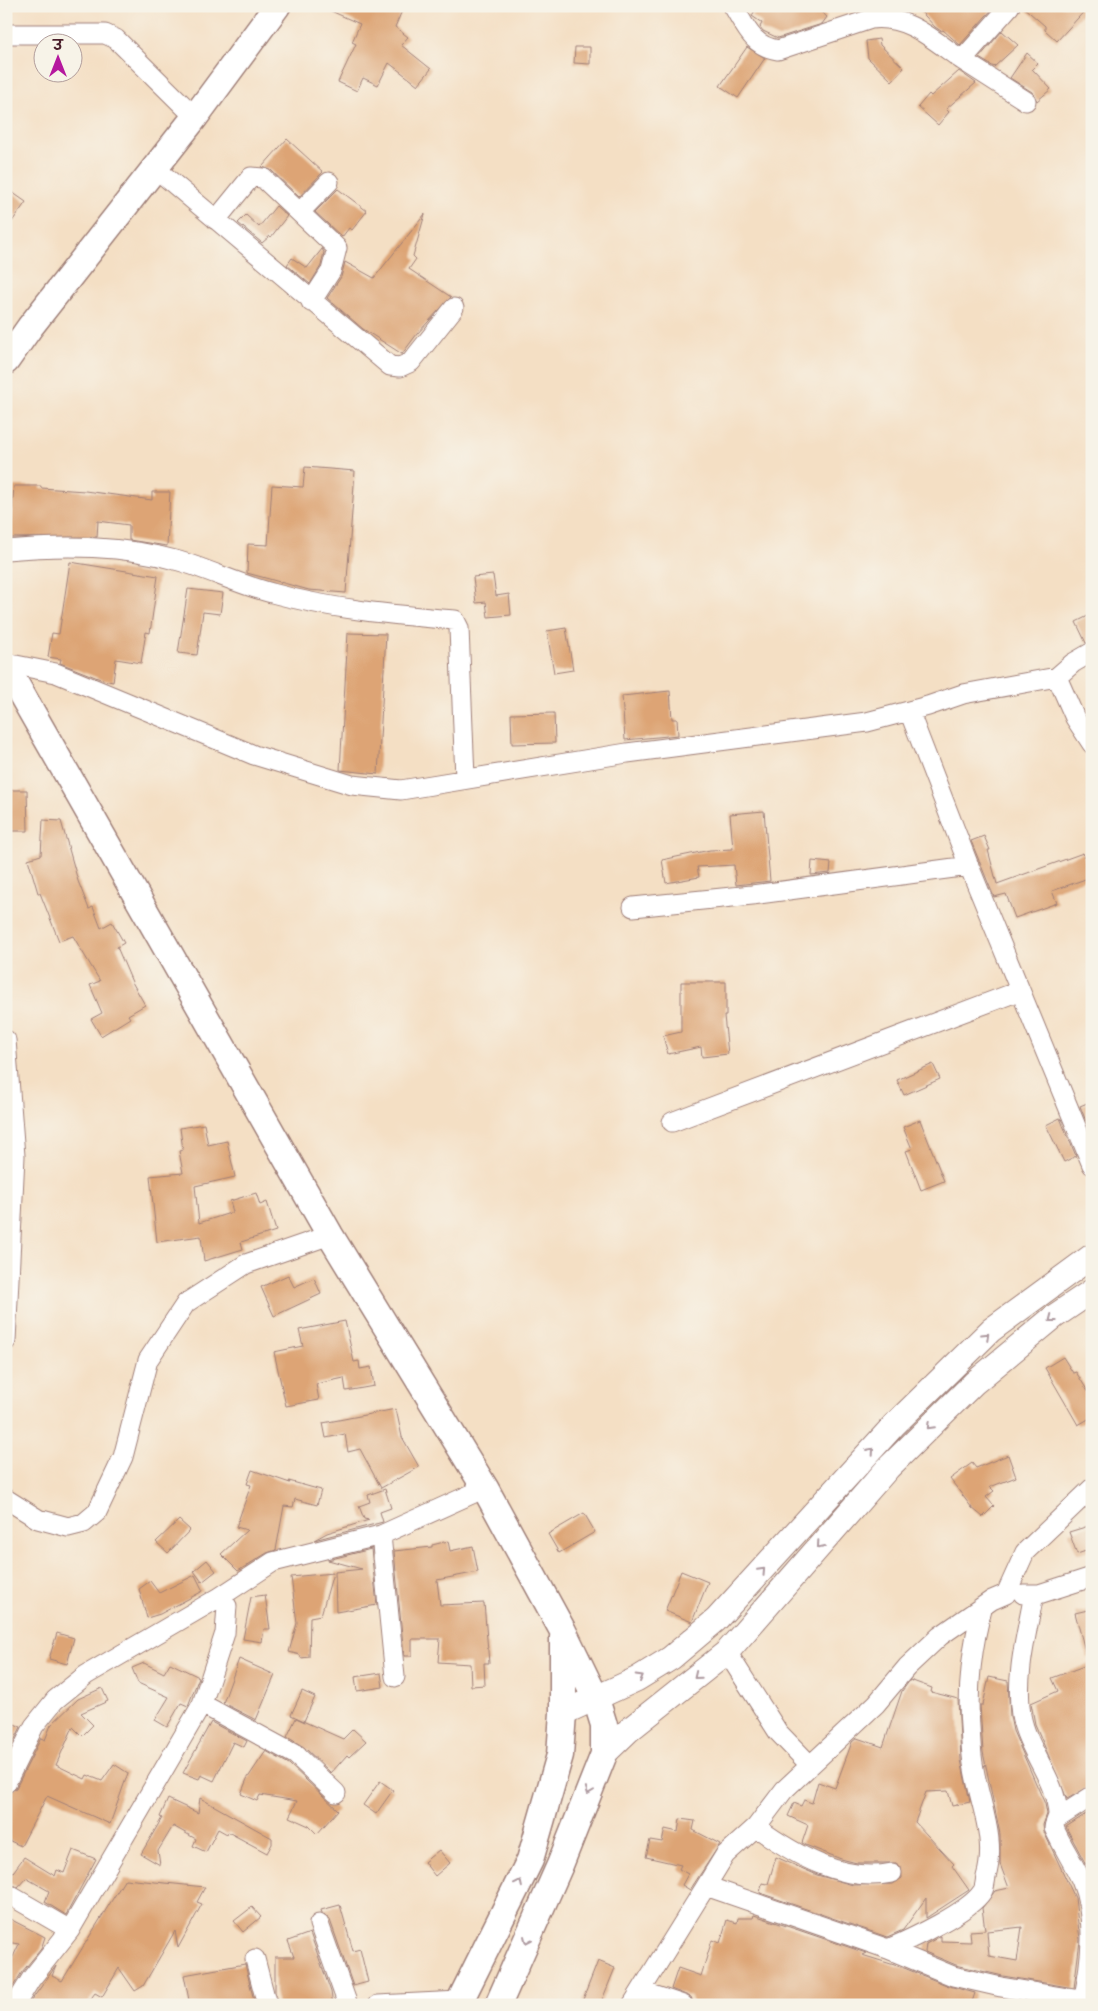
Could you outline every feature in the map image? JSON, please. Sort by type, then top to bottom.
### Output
[{"type":"main road","points":[[6,361],[30,327],[195,117],[277,6]]},
{"type":"main road","points":[[6,665],[330,1235],[485,1488],[563,1631],[596,1699],[604,1725],[604,1754],[560,1865],[498,2005]]},
{"type":"main road","points":[[459,2003],[530,1860],[560,1755],[563,1713],[563,1631]]},
{"type":"street","points":[[733,6],[756,42],[766,48],[778,50],[871,19],[895,13],[962,60],[1026,100]]},
{"type":"street","points":[[962,60],[1010,6]]},
{"type":"street","points":[[6,34],[105,34],[116,39],[195,117]]},
{"type":"street","points":[[154,168],[311,302],[390,366],[400,367],[411,362],[454,308]]},
{"type":"street","points":[[216,220],[251,177],[263,178],[337,248],[331,272],[311,302]]},
{"type":"street","points":[[300,212],[329,182]]},
{"type":"street","points":[[6,550],[56,546],[99,547],[135,552],[178,560],[271,593],[322,604],[455,620],[459,628],[465,778]]},
{"type":"street","points":[[6,665],[56,673],[254,755],[352,785],[401,790],[465,778],[627,754],[867,722],[963,694],[1057,676],[1073,663],[1092,652]]},
{"type":"street","points":[[1057,676],[1075,718],[1092,744]]},
{"type":"street","points":[[909,711],[1019,991],[1092,1165]]},
{"type":"street","points":[[633,907],[752,896],[969,866]]},
{"type":"street","points":[[672,1122],[1019,991]]},
{"type":"street","points":[[6,1040],[15,1156],[6,1341]]},
{"type":"street","points":[[6,1499],[38,1519],[68,1527],[84,1523],[97,1512],[122,1457],[148,1360],[186,1303],[246,1264],[330,1235]]},
{"type":"street","points":[[563,1713],[637,1679],[671,1658],[716,1620],[894,1425],[991,1330],[1092,1256]]},
{"type":"street","points":[[604,1754],[629,1730],[727,1652],[888,1468],[968,1389],[1056,1316],[1092,1291]]},
{"type":"street","points":[[6,1783],[34,1726],[55,1700],[86,1675],[220,1597],[273,1562],[381,1535],[485,1488]]},
{"type":"street","points":[[1006,1594],[1024,1552],[1092,1488]]},
{"type":"street","points":[[381,1535],[395,1677]]},
{"type":"street","points":[[682,2005],[637,1998],[725,1855],[756,1827],[784,1790],[876,1704],[907,1667],[940,1636],[983,1606],[1006,1594],[1034,1594],[1092,1577]]},
{"type":"street","points":[[706,1886],[888,1949],[953,1976],[1001,1987],[1087,2002],[1091,1918],[1081,1879],[1054,1828],[1058,1818],[1051,1787],[1033,1751],[1021,1715],[1019,1675],[1034,1594]]},
{"type":"street","points":[[15,2005],[31,1980],[70,1930],[202,1704],[225,1632],[227,1606],[220,1597]]},
{"type":"street","points":[[888,1949],[921,1934],[958,1912],[982,1892],[990,1865],[989,1832],[974,1767],[970,1725],[971,1683],[977,1627],[983,1606]]},
{"type":"street","points":[[727,1652],[778,1732],[810,1765]]},
{"type":"street","points":[[202,1704],[296,1755],[336,1793]]},
{"type":"street","points":[[1058,1818],[1092,1796]]},
{"type":"street","points":[[756,1827],[796,1853],[841,1871],[865,1875],[892,1873]]},
{"type":"street","points":[[6,1893],[70,1930]]},
{"type":"street","points":[[318,1924],[348,2005]]},
{"type":"street","points":[[255,1959],[267,2005]]},
{"type":"street","points":[[378,2005],[459,2003]]},
{"type":"building","points":[[320,6],[404,6],[395,27],[408,37],[401,45],[431,69],[418,85],[389,63],[378,85],[363,78],[357,91],[338,82],[356,44],[352,42],[360,24]]},
{"type":"building","points":[[757,6],[815,6],[827,17],[822,24],[778,38],[763,31],[760,27],[762,23],[752,16]]},
{"type":"building","points":[[916,6],[995,6],[960,45],[943,30],[941,31],[935,27]]},
{"type":"building","points":[[1022,6],[1089,6],[1057,41],[1045,30],[1045,26]]},
{"type":"building","points":[[1002,31],[1018,45],[994,67],[979,58]]},
{"type":"building","points":[[879,39],[880,45],[904,68],[892,81],[868,58],[866,41]]},
{"type":"building","points":[[575,47],[590,47],[590,64],[574,63]]},
{"type":"building","points":[[747,47],[765,58],[738,98],[720,86]]},
{"type":"building","points":[[1027,53],[1038,63],[1032,69],[1051,89],[1037,101],[1032,92],[1010,78]]},
{"type":"building","points":[[959,71],[976,83],[946,109],[949,112],[938,125],[918,107],[929,94],[931,96]]},
{"type":"building","points":[[287,139],[323,172],[299,197],[271,170],[262,167]]},
{"type":"building","points":[[6,188],[26,202],[6,230]]},
{"type":"building","points":[[338,189],[367,211],[352,230],[349,228],[342,237],[315,212]]},
{"type":"building","points":[[276,206],[287,216],[271,237],[262,243],[238,223],[246,215],[259,227]]},
{"type":"building","points":[[425,214],[413,256],[416,259],[409,269],[451,297],[417,334],[402,354],[363,329],[327,298],[341,277],[345,262],[374,278]]},
{"type":"building","points":[[322,249],[324,252],[321,266],[310,284],[287,265],[292,258],[307,268]]},
{"type":"building","points":[[305,467],[355,471],[346,593],[309,590],[247,573],[248,544],[268,545],[272,485],[303,487]]},
{"type":"building","points":[[14,486],[41,486],[41,488],[85,491],[152,500],[152,492],[170,492],[167,546],[129,540],[129,525],[98,521],[97,537],[9,538]]},
{"type":"building","points":[[70,562],[158,576],[150,633],[146,632],[141,663],[116,659],[113,682],[60,663],[61,659],[48,657],[52,633],[59,634]]},
{"type":"building","points":[[493,575],[496,596],[509,594],[511,615],[488,617],[486,602],[476,603],[473,577]]},
{"type":"building","points":[[188,589],[223,593],[220,614],[203,612],[197,655],[178,653]]},
{"type":"building","points":[[1092,614],[1092,641],[1086,643],[1076,622]]},
{"type":"building","points":[[566,628],[573,670],[554,673],[547,631]]},
{"type":"building","points":[[348,633],[386,634],[378,774],[340,770]]},
{"type":"building","points":[[670,691],[672,719],[677,719],[678,735],[625,740],[622,696]]},
{"type":"building","points":[[554,713],[555,743],[512,744],[511,714]]},
{"type":"building","points":[[6,790],[27,790],[28,831],[6,831]]},
{"type":"building","points":[[764,811],[770,881],[736,885],[734,865],[697,867],[699,877],[666,883],[662,860],[710,850],[733,849],[730,814]]},
{"type":"building","points":[[43,820],[61,821],[78,881],[89,909],[93,907],[101,928],[112,922],[124,943],[117,947],[132,982],[145,1005],[128,1015],[130,1018],[101,1036],[91,1019],[102,1013],[90,985],[100,981],[73,936],[59,941],[40,893],[38,893],[28,859],[41,855]]},
{"type":"building","points":[[984,836],[990,850],[988,850],[997,884],[1083,853],[1091,877],[1052,891],[1057,903],[1015,918],[1006,894],[994,897],[971,841]]},
{"type":"building","points":[[812,861],[831,863],[830,873],[811,875]]},
{"type":"building","points":[[681,982],[726,982],[726,1016],[724,1016],[728,1054],[702,1057],[701,1047],[668,1054],[663,1036],[681,1032]]},
{"type":"building","points":[[933,1064],[940,1079],[904,1095],[897,1080]]},
{"type":"building","points":[[1092,1101],[1092,1134],[1091,1134],[1080,1106]]},
{"type":"building","points":[[1060,1118],[1076,1156],[1064,1162],[1046,1125]]},
{"type":"building","points":[[920,1120],[944,1181],[921,1190],[906,1151],[912,1149],[903,1127]]},
{"type":"building","points":[[204,1124],[208,1145],[227,1141],[235,1177],[195,1186],[199,1223],[233,1212],[230,1201],[256,1193],[260,1205],[267,1202],[276,1231],[241,1242],[243,1249],[204,1261],[201,1236],[157,1242],[150,1176],[183,1173],[179,1151],[183,1150],[180,1128]]},
{"type":"building","points":[[288,1275],[294,1287],[314,1278],[321,1294],[274,1316],[261,1287]]},
{"type":"building","points":[[345,1321],[354,1362],[359,1361],[360,1369],[371,1367],[374,1386],[346,1391],[344,1378],[316,1384],[319,1400],[286,1406],[274,1352],[303,1346],[299,1330]]},
{"type":"building","points":[[1063,1357],[1073,1373],[1076,1372],[1092,1398],[1092,1417],[1078,1425],[1045,1368]]},
{"type":"building","points":[[396,1409],[402,1437],[419,1467],[381,1488],[360,1449],[348,1452],[345,1434],[326,1438],[323,1423]]},
{"type":"building","points":[[1008,1455],[1016,1477],[990,1487],[994,1491],[986,1497],[994,1506],[983,1517],[972,1508],[950,1479],[972,1463],[976,1468]]},
{"type":"building","points":[[252,1470],[290,1483],[289,1481],[321,1490],[317,1505],[295,1499],[293,1507],[284,1506],[276,1550],[267,1553],[238,1571],[221,1554],[247,1530],[236,1527],[251,1485],[247,1484]]},
{"type":"building","points":[[385,1489],[391,1508],[380,1512],[383,1522],[314,1540],[327,1533],[369,1520],[364,1519],[359,1506],[370,1502],[368,1495]]},
{"type":"building","points":[[584,1513],[595,1532],[559,1553],[548,1534]]},
{"type":"building","points":[[179,1520],[190,1530],[168,1553],[156,1542]]},
{"type":"building","points":[[1092,1525],[1092,1549],[1077,1554],[1069,1532]]},
{"type":"building","points":[[448,1541],[450,1551],[473,1546],[478,1572],[437,1580],[440,1605],[484,1603],[489,1663],[484,1663],[485,1685],[471,1686],[470,1664],[438,1662],[440,1639],[412,1639],[412,1656],[404,1656],[394,1551],[432,1547],[432,1545]]},
{"type":"building","points":[[371,1549],[377,1605],[336,1612],[335,1572],[362,1569],[328,1560]]},
{"type":"building","points":[[207,1560],[216,1571],[202,1582],[194,1571]]},
{"type":"building","points":[[681,1571],[708,1582],[692,1622],[665,1611]]},
{"type":"building","points":[[333,1573],[321,1615],[310,1617],[309,1657],[301,1658],[300,1655],[289,1652],[297,1623],[291,1577]]},
{"type":"building","points":[[195,1575],[203,1591],[160,1614],[147,1618],[139,1589],[150,1581],[159,1593]]},
{"type":"building","points":[[265,1595],[270,1629],[264,1629],[262,1642],[243,1639],[251,1597]]},
{"type":"building","points":[[1092,1609],[1092,1658],[1087,1658],[1075,1613]]},
{"type":"building","points":[[57,1633],[74,1638],[67,1664],[49,1659]]},
{"type":"building","points":[[239,1659],[275,1675],[256,1720],[223,1703]]},
{"type":"building","points":[[144,1663],[164,1673],[170,1663],[199,1677],[188,1706],[181,1703],[167,1727],[155,1720],[169,1697],[138,1683],[132,1668]]},
{"type":"building","points":[[1092,1663],[1092,1785],[1067,1799],[1035,1724],[1031,1703],[1058,1691],[1052,1678]]},
{"type":"building","points":[[381,1673],[383,1687],[357,1691],[355,1677]]},
{"type":"building","points":[[989,1677],[1008,1681],[1013,1731],[1045,1804],[1047,1814],[1043,1825],[1044,1832],[1075,1898],[1080,1940],[1074,1988],[1003,1976],[956,1965],[925,1952],[926,1944],[941,1936],[941,1941],[971,1942],[970,1931],[985,1930],[982,1908],[995,1891],[1009,1888],[1000,1864],[1000,1834],[983,1752],[980,1705],[983,1705]],"holes":[[[1022,1927],[1017,1961],[989,1956],[987,1931]]]},
{"type":"building","points":[[910,1680],[932,1688],[931,1692],[958,1699],[961,1760],[970,1802],[952,1806],[948,1791],[926,1792],[915,1822],[954,1864],[952,1866],[969,1890],[926,1918],[926,1898],[903,1930],[887,1937],[760,1893],[762,1883],[768,1884],[776,1857],[817,1875],[853,1885],[893,1884],[902,1878],[901,1867],[896,1863],[857,1863],[841,1859],[802,1843],[808,1825],[788,1816],[794,1803],[801,1806],[804,1800],[812,1803],[818,1782],[835,1788],[852,1742],[857,1738],[883,1747],[902,1691]]},
{"type":"building","points":[[102,1688],[108,1701],[81,1713],[93,1725],[82,1736],[73,1727],[56,1765],[85,1779],[87,1775],[102,1781],[114,1764],[128,1773],[110,1824],[47,1796],[21,1846],[6,1839],[6,1794],[16,1788],[41,1738],[45,1740],[51,1725],[78,1699]]},
{"type":"building","points":[[302,1691],[315,1697],[304,1721],[291,1715]]},
{"type":"building","points":[[296,1718],[343,1739],[353,1729],[366,1741],[349,1757],[347,1755],[331,1773],[304,1747],[287,1737]]},
{"type":"building","points":[[6,1720],[21,1727],[6,1757]]},
{"type":"building","points":[[211,1722],[247,1741],[244,1747],[233,1742],[214,1781],[201,1775],[199,1779],[183,1773]]},
{"type":"building","points":[[266,1751],[289,1764],[338,1810],[317,1834],[309,1826],[289,1817],[297,1801],[260,1795],[257,1801],[241,1794],[247,1779]]},
{"type":"building","points":[[380,1781],[393,1790],[376,1814],[363,1805]]},
{"type":"building","points":[[200,1798],[272,1838],[272,1844],[267,1853],[228,1832],[227,1834],[218,1829],[206,1852],[193,1846],[196,1839],[173,1826],[158,1851],[160,1865],[141,1854],[162,1818],[160,1817],[168,1799],[198,1813]]},
{"type":"building","points":[[1092,1810],[1092,1873],[1091,1874],[1066,1827]]},
{"type":"building","points":[[680,1819],[695,1821],[693,1830],[720,1844],[690,1890],[682,1885],[688,1874],[679,1869],[681,1865],[646,1857],[650,1840],[662,1842],[665,1829],[678,1832]]},
{"type":"building","points":[[73,1850],[96,1859],[66,1915],[45,1902],[49,1891],[26,1878],[18,1887],[6,1882],[24,1857],[55,1876],[57,1870],[64,1873]]},
{"type":"building","points":[[439,1850],[450,1863],[435,1876],[424,1862]]},
{"type":"building","points":[[125,1879],[205,1887],[197,1902],[202,1904],[178,1948],[175,1931],[143,1986],[135,1991],[119,1968],[102,1997],[95,1993],[86,2005],[28,2005],[56,1966],[52,1976],[62,1981]]},
{"type":"building","points":[[340,1905],[353,1951],[360,1949],[368,1982],[353,1986],[330,1920],[321,1910]]},
{"type":"building","points":[[252,1907],[261,1917],[243,1932],[234,1921]]},
{"type":"building","points":[[754,1915],[866,1953],[862,1955],[904,1968],[949,1986],[975,1993],[971,2005],[694,2005],[691,1997],[671,1989],[678,1968],[701,1976],[712,1940],[720,1943],[727,1920],[737,1923],[738,1918],[753,1918]]},
{"type":"building","points":[[6,1917],[45,1937],[41,1949],[22,1972],[6,1998],[6,1972],[19,1944],[6,1942]]},
{"type":"building","points":[[310,1933],[331,1992],[333,2005],[278,2005],[275,1992],[275,1957],[294,1957],[288,1941]]},
{"type":"building","points":[[598,1961],[615,1968],[600,2005],[589,2005],[582,2002]]},
{"type":"building","points":[[245,1964],[255,2005],[190,2005],[184,1975]]}]
